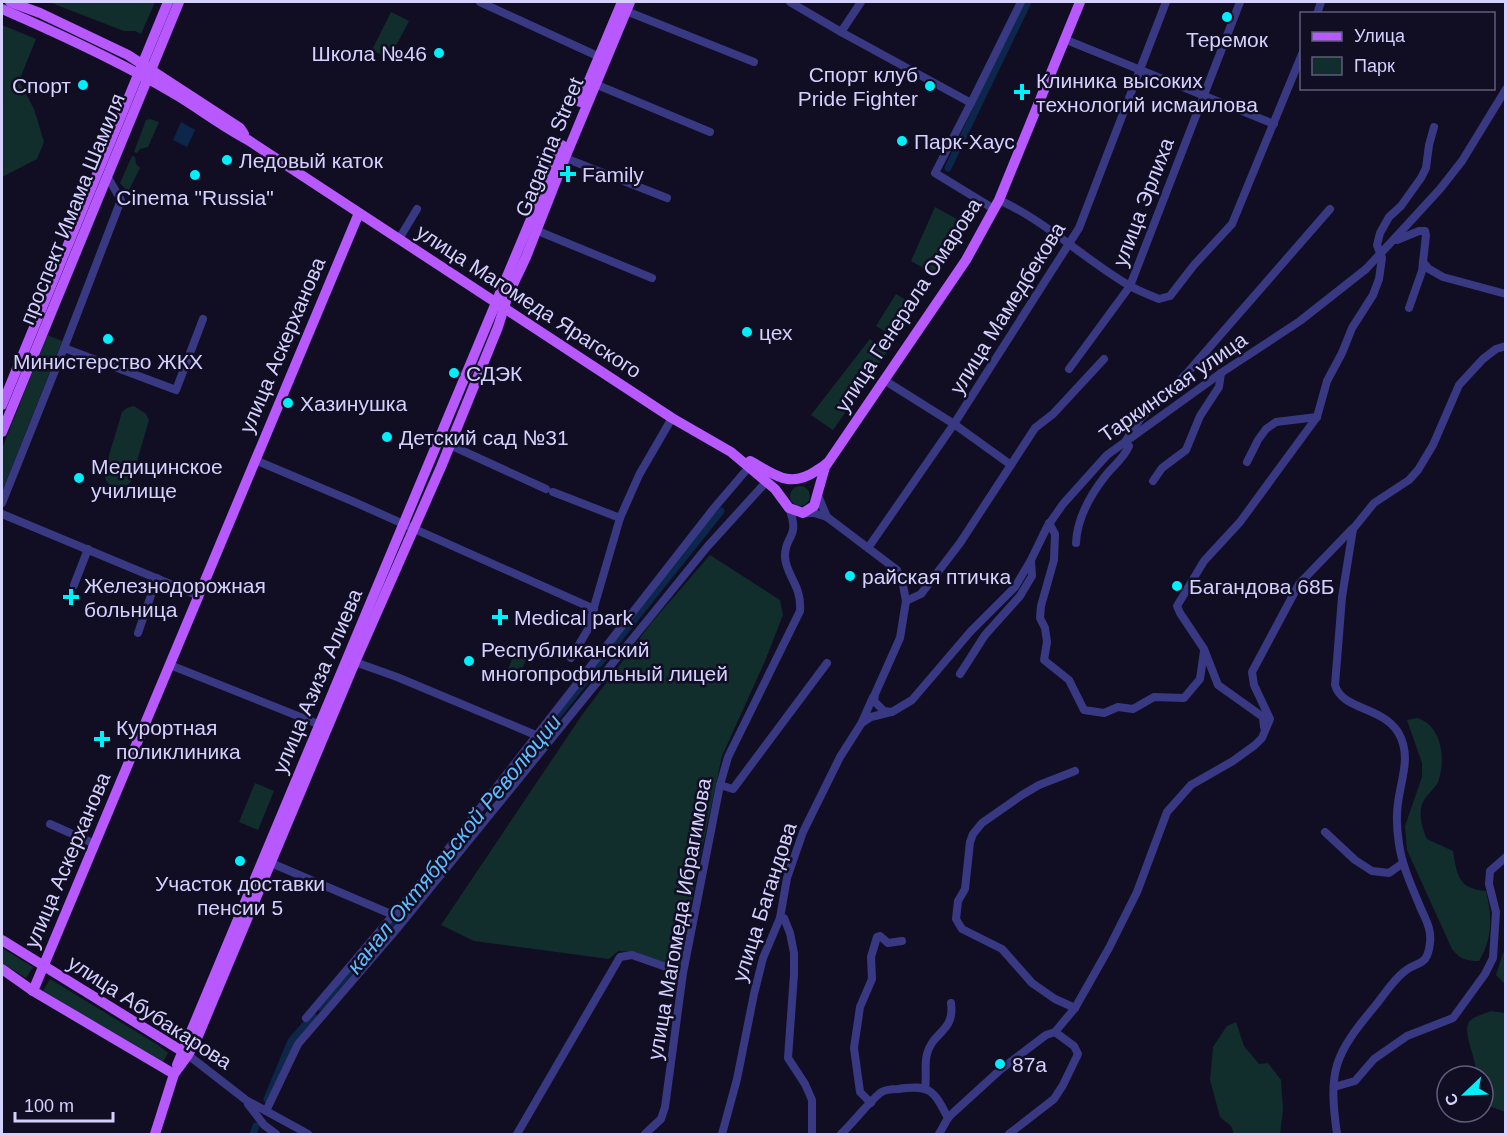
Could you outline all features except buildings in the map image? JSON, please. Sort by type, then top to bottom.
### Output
[{"type":"main road","name":"улица Магомеда Ярагского","points":[[10,2],[100,41],[672,418],[731,452],[767,481],[787,505]]},
{"type":"main road","name":"проспект Имама Шамиля","points":[[2,432],[107,176],[168,2]]},
{"type":"main road","name":"проспект Имама Шамиля","points":[[2,405],[145,72],[179,2]]},
{"type":"main road","name":"улица Генерала Омарова","points":[[799,480],[825,466],[966,260],[996,204],[1079,2]]},
{"type":"main road","name":"улица Генерала Омарова","points":[[996,204],[1079,2]]},
{"type":"main road","name":"Gagarina Street","points":[[500,304],[626,5]]},
{"type":"main road","name":"улица Магомеда Ярагского","points":[[2,9],[145,72]]},
{"type":"main road","name":"Gagarina Street","points":[[532,228],[565,158],[595,84],[602,58]]},
{"type":"main road","name":"улица Аскерханова","points":[[33,991],[359,213]]},
{"type":"main road","name":"улица Азиза Алиева","points":[[185,1053],[198,1036],[325,727],[355,662],[409,526],[441,467],[445,443],[477,378],[500,304]]},
{"type":"main road","name":"улица Азиза Алиева","points":[[185,1053],[445,443],[500,304]]},
{"type":"main road","name":"улица Генерала Омарова","points":[[817,492],[825,467],[884,380]]},
{"type":"main road","points":[[731,452],[780,477],[799,480],[810,482],[817,492],[814,506],[803,513],[793,511],[787,505],[786,488],[790,483],[799,480]]},
{"type":"main road","name":"улица Абубакарова","points":[[2,940],[185,1053]]},
{"type":"main road","name":"улица Абубакарова","points":[[2,969],[33,991],[174,1074]]},
{"type":"main road","points":[[155,1134],[174,1074],[185,1053]]},
{"type":"street","points":[[480,2],[602,58]]},
{"type":"street","points":[[790,2],[971,103]]},
{"type":"street","points":[[841,32],[861,2]]},
{"type":"street","points":[[1021,2],[935,173],[996,204],[1010,205],[1130,286],[1159,299],[1170,296],[1194,265],[1232,224],[1300,59]]},
{"type":"street","name":"улица Мамедбекова","points":[[868,548],[954,424],[1079,228],[1166,2]]},
{"type":"street","name":"улица Эрлиха","points":[[1069,369],[1130,286],[1240,2]]},
{"type":"street","points":[[626,5],[754,62]]},
{"type":"street","points":[[1064,39],[1274,124]]},
{"type":"street","points":[[595,84],[710,132]]},
{"type":"street","name":"Таркинская улица","points":[[861,724],[871,717],[892,712],[912,700],[971,631],[1015,587],[1049,523],[1107,455],[1221,373],[1300,321],[1366,268],[1440,189],[1462,161],[1506,89]]},
{"type":"street","points":[[1264,734],[1263,717],[1218,685],[1204,649],[1180,613],[1178,606],[1204,561],[1240,522],[1317,417],[1327,381],[1352,328],[1373,295],[1379,279],[1382,258],[1377,245],[1380,233],[1389,217],[1401,206],[1421,178],[1426,168],[1434,127]]},
{"type":"street","points":[[565,158],[667,198]]},
{"type":"street","points":[[2,503],[121,200],[107,176]]},
{"type":"street","points":[[399,240],[417,209]]},
{"type":"street","points":[[1076,543],[1077,530],[1083,512],[1106,475],[1126,454],[1129,446],[1125,442],[1140,419],[1188,372],[1330,209]]},
{"type":"street","points":[[532,228],[652,278]]},
{"type":"street","points":[[1395,238],[1397,240],[1419,231],[1425,231],[1426,235],[1422,271],[1409,308]]},
{"type":"street","points":[[1423,262],[1443,277],[1506,294]]},
{"type":"street","points":[[64,348],[176,390],[203,319]]},
{"type":"street","points":[[939,1134],[948,1118],[1000,1070],[1046,1035],[1055,1032],[1075,1008],[1110,948],[1137,892],[1167,812],[1191,785],[1246,753],[1262,738],[1270,719],[1254,685],[1252,672],[1299,584],[1353,529],[1374,503],[1409,480],[1418,470],[1433,446],[1459,385],[1483,358],[1496,349],[1506,346]]},
{"type":"street","points":[[906,601],[921,594],[960,543],[1035,428],[1053,414],[1104,359]]},
{"type":"street","points":[[1153,481],[1161,468],[1186,450],[1200,416],[1219,387],[1221,373]]},
{"type":"street","points":[[884,380],[954,424],[1011,465]]},
{"type":"street","points":[[1246,462],[1266,429],[1276,422],[1317,417]]},
{"type":"street","points":[[570,658],[587,631],[620,518],[639,475],[672,418]]},
{"type":"street","points":[[445,443],[550,490],[620,518]]},
{"type":"street","points":[[255,460],[594,609]]},
{"type":"street","points":[[306,1018],[394,914],[530,746],[714,508],[749,467]]},
{"type":"street","points":[[266,1111],[298,1044],[404,920],[707,547],[767,481]]},
{"type":"street","points":[[817,492],[827,517]]},
{"type":"street","name":"улица Магомеда Ибрагимова","points":[[645,1134],[661,1119],[665,1107],[683,973],[720,785],[728,757],[800,610],[799,592],[785,560],[795,527],[787,505]]},
{"type":"street","points":[[803,513],[827,517],[897,570],[906,601],[900,638],[875,697],[884,711],[892,712]]},
{"type":"street","points":[[2,514],[199,596]]},
{"type":"street","points":[[1049,523],[1055,534],[1054,560],[1041,606],[1040,618],[1045,628],[1047,642],[1044,660],[1069,680],[1084,710],[1104,713],[1118,707],[1133,709],[1154,697],[1184,698],[1200,679],[1204,649]]},
{"type":"street","points":[[1337,1134],[1334,1088],[1338,1060],[1349,1037],[1402,973],[1421,963],[1428,953],[1431,937],[1430,928],[1403,863],[1397,814],[1406,760],[1401,739],[1384,717],[1345,700],[1336,691],[1342,597],[1353,529]]},
{"type":"street","points":[[74,585],[88,549]]},
{"type":"street","points":[[960,674],[985,635],[1026,586],[1032,576],[1031,560]]},
{"type":"street","points":[[138,633],[157,578]]},
{"type":"street","points":[[355,662],[397,677],[538,736]]},
{"type":"street","points":[[720,785],[733,789],[827,663]]},
{"type":"street","points":[[170,665],[325,727]]},
{"type":"street","name":"улица Багандова","points":[[722,1134],[732,1099],[758,976],[780,918],[787,878],[803,832],[840,757],[875,697]]},
{"type":"street","points":[[530,746],[539,754]]},
{"type":"street","points":[[1075,1008],[1055,999],[1032,983],[1002,949],[962,929],[956,919],[958,901],[964,889],[973,834],[982,823],[1022,795],[1045,782],[1076,771]]},
{"type":"street","points":[[50,824],[95,844]]},
{"type":"street","points":[[1325,832],[1355,860],[1372,872],[1389,873],[1403,863]]},
{"type":"street","points":[[1334,1088],[1355,1081],[1374,1059],[1407,1036],[1453,1018],[1485,974],[1493,958],[1496,912],[1489,884],[1490,871],[1506,857]]},
{"type":"street","points":[[271,863],[404,920]]},
{"type":"street","points":[[780,918],[784,918],[794,953],[788,1058],[805,1084],[812,1100],[813,1134]]},
{"type":"street","points":[[872,1103],[860,1092],[858,1083],[854,1048],[857,1020],[872,979],[872,957],[877,937],[880,936],[888,943],[902,941]]},
{"type":"street","points":[[517,1134],[620,957],[632,955],[683,973]]},
{"type":"street","points":[[925,1089],[927,1054],[951,1021],[951,1003]]},
{"type":"street","points":[[1009,1134],[1054,1100],[1078,1054],[1074,1046],[1055,1032]]},
{"type":"street","name":"улица Абубакарова","points":[[185,1053],[246,1100],[308,1134]]},
{"type":"street","points":[[842,1134],[881,1092],[913,1087],[925,1089],[938,1098],[948,1118]]},
{"type":"street","points":[[246,1100],[273,1134]]},
{"type":"green space","points":[[49,2],[155,2],[141,34],[135,31],[124,31]]},
{"type":"green space","points":[[391,12],[409,21],[389,59],[372,50]]},
{"type":"green space","points":[[2,25],[36,39],[19,81],[34,109],[44,142],[37,159],[2,177]]},
{"type":"green space","points":[[146,120],[159,122],[148,147],[140,149],[137,153],[134,152]]},
{"type":"green space","points":[[132,156],[135,157],[136,164],[140,168],[128,192],[120,183]]},
{"type":"green space","points":[[935,207],[966,224],[934,274],[911,261]]},
{"type":"green space","points":[[896,294],[914,305],[894,337],[876,326]]},
{"type":"green space","points":[[47,335],[62,341],[2,492],[2,449]]},
{"type":"green space","points":[[870,339],[887,352],[833,430],[811,415]]},
{"type":"green space","points":[[134,406],[146,414],[149,420],[131,482],[117,488],[107,482],[104,472],[122,412]]},
{"type":"green space","points":[[800,486],[807,489],[810,496],[807,503],[800,506],[793,503],[790,496],[793,489]]},
{"type":"green space","points":[[710,555],[780,600],[783,615],[722,756],[680,965],[676,969],[636,952],[618,951],[609,959],[474,941],[441,925],[582,715],[652,622]]},
{"type":"green space","points":[[519,643],[531,648],[516,683],[504,678]]},
{"type":"green space","points":[[1417,718],[1432,727],[1440,743],[1442,761],[1438,782],[1422,806],[1421,820],[1425,835],[1427,839],[1453,851],[1458,874],[1464,884],[1486,891],[1490,927],[1487,944],[1479,961],[1464,959],[1452,949],[1407,850],[1405,826],[1422,777],[1422,763],[1407,720]]},
{"type":"green space","points":[[255,783],[274,791],[258,830],[239,822]]},
{"type":"green space","points":[[1505,936],[1505,984],[1496,975],[1504,951]]},
{"type":"green space","points":[[2,948],[33,967],[26,978],[2,963]]},
{"type":"green space","points":[[50,979],[158,1045],[168,1053],[162,1064],[43,991]]},
{"type":"green space","points":[[1491,1011],[1505,1013],[1505,1112],[1495,1108],[1495,1064],[1475,1064],[1467,1027],[1469,1022]]},
{"type":"green space","points":[[1236,1022],[1244,1046],[1259,1064],[1268,1063],[1281,1080],[1283,1110],[1280,1134],[1234,1134],[1231,1126],[1220,1117],[1210,1080],[1213,1047],[1227,1026]]},
{"type":"water","points":[[181,122],[195,130],[187,147],[173,140]]},
{"type":"waterway","name":"канал Октябрьской Революции","points":[[948,168],[1028,2]]},
{"type":"waterway","name":"канал Октябрьской Революции","points":[[531,749],[721,511]]},
{"type":"waterway","name":"канал Октябрьской Революции","points":[[320,1007],[414,897]]},
{"type":"waterway","name":"канал Октябрьской Революции","points":[[267,1099],[291,1041],[313,1016]]},
{"type":"waterway","points":[[253,1134],[256,1126]]},
{"type":"place","name":"Теремок","points":[[1227,17]]},
{"type":"place","name":"Школа №46","points":[[439,53]]},
{"type":"place","name":"Спорт","points":[[83,85]]},
{"type":"place","name":"Спорт клуб Pride Fighter","points":[[930,86]]},
{"type":"place","name":"Клиника высоких технологий исмаилова","points":[[1022,92]]},
{"type":"place","name":"Парк-Хаус","points":[[902,141]]},
{"type":"place","name":"Ледовый каток","points":[[227,160]]},
{"type":"place","name":"Family","points":[[568,174]]},
{"type":"place","name":"Cinema \"Russia\"","points":[[195,175]]},
{"type":"place","name":"цех","points":[[747,332]]},
{"type":"place","name":"Министерство ЖКХ","points":[[108,339]]},
{"type":"place","name":"СДЭК","points":[[454,373]]},
{"type":"place","name":"Хазинушка","points":[[288,403]]},
{"type":"place","name":"Детский сад №31","points":[[387,437]]},
{"type":"place","name":"Медицинское училище","points":[[79,478]]},
{"type":"place","name":"райская птичка","points":[[850,576]]},
{"type":"place","name":"Багандова 68Б","points":[[1177,586]]},
{"type":"place","name":"Железнодорожная больница","points":[[71,597]]},
{"type":"place","name":"Medical park","points":[[500,617]]},
{"type":"place","name":"Республиканский многопрофильный лицей","points":[[469,661]]},
{"type":"place","name":"Курортная поликлиника","points":[[102,739]]},
{"type":"place","name":"Участок доставки пенсии 5","points":[[240,861]]},
{"type":"place","name":"87а","points":[[1000,1064]]}]
